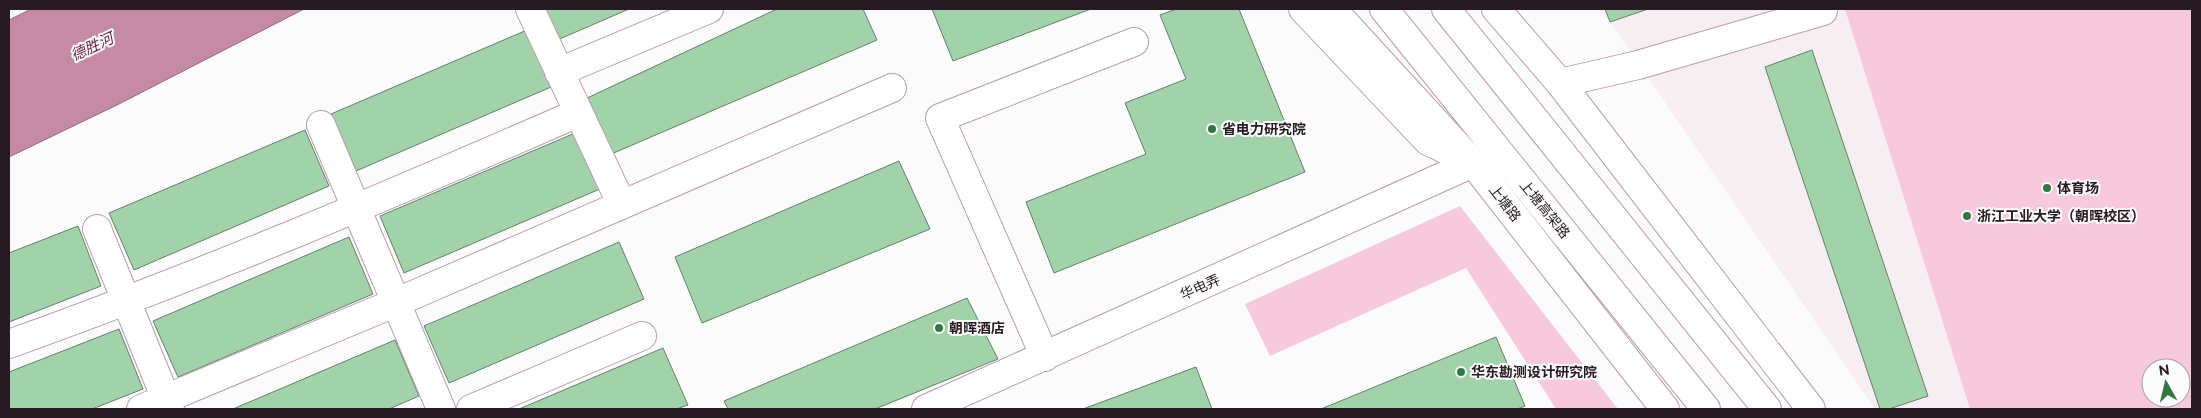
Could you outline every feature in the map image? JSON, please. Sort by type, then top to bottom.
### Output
[{"type":"main road","points":[[530,9],[622,205]]},
{"type":"main road","points":[[559,72],[709,9]]},
{"type":"main road","points":[[1303,9],[1428,141],[1474,162]]},
{"type":"main road","name":"上塘路","points":[[1332,9],[1474,162],[1665,409]]},
{"type":"main road","points":[[1367,9],[1454,95]]},
{"type":"main road","name":"上塘高架路","points":[[1384,9],[1706,409]]},
{"type":"main road","points":[[1446,9],[1767,409]]},
{"type":"main road","points":[[1461,9],[1495,69]]},
{"type":"main road","points":[[1496,9],[1560,83],[1811,409]]},
{"type":"main road","points":[[1560,83],[1638,65],[1823,11],[1822,9]]},
{"type":"main road","points":[[1045,357],[940,118],[1134,42]]},
{"type":"main road","points":[[97,228],[127,302],[159,406],[892,88]]},
{"type":"main road","points":[[9,344],[127,302],[357,209],[578,113]]},
{"type":"main road","points":[[321,125],[441,409]]},
{"type":"main road","name":"华电弄","points":[[926,409],[1474,162]]},
{"type":"main road","points":[[471,409],[642,336]]},
{"type":"shaded area","name":"体育场","points":[[1598,9],[2192,9],[2192,409],[1875,409],[1610,22]]},
{"type":"shaded area","name":"体育场","points":[[1845,9],[2192,9],[2192,409],[1970,409]]},
{"type":"shaded area","points":[[1460,206],[1618,409],[1556,409],[1466,268],[1270,356],[1245,304]]},
{"type":"water","name":"德胜河","points":[[31,9],[304,9],[119,104],[9,157],[9,20]]},
{"type":"building","points":[[541,9],[629,9],[555,41]]},
{"type":"building","points":[[777,9],[863,9],[877,40],[609,155],[585,99]]},
{"type":"building","points":[[932,9],[1091,9],[953,61]]},
{"type":"building","name":"省电力研究院","points":[[1176,9],[1239,9],[1305,172],[1054,273],[1026,202],[1146,154],[1125,103],[1186,79],[1160,15]]},
{"type":"building","points":[[1605,9],[1648,9],[1610,22]]},
{"type":"building","points":[[527,30],[551,87],[356,171],[331,114]]},
{"type":"building","points":[[1812,50],[1928,396],[1889,409],[1880,409],[1765,67]]},
{"type":"building","points":[[305,130],[329,186],[134,270],[109,213]]},
{"type":"building","points":[[575,133],[600,189],[404,273],[380,216]]},
{"type":"building","points":[[899,161],[930,229],[702,323],[675,257]]},
{"type":"building","points":[[78,226],[101,286],[9,322],[9,253]]},
{"type":"building","points":[[349,237],[373,294],[178,377],[153,321]]},
{"type":"building","points":[[619,242],[644,299],[449,383],[424,326]]},
{"type":"building","name":"朝晖酒店","points":[[967,298],[998,359],[875,409],[728,409],[724,401]]},
{"type":"building","points":[[119,329],[143,389],[92,409],[9,409],[9,372]]},
{"type":"building","name":"华东勘测设计研究院","points":[[1496,337],[1525,406],[1517,409],[1321,409]]},
{"type":"building","points":[[395,340],[419,396],[389,409],[233,409]]},
{"type":"building","points":[[663,348],[688,405],[676,409],[519,409]]},
{"type":"building","points":[[1196,367],[1212,409],[1083,409]]},
{"type":"place","name":"省电力研究院","points":[[1212,129]]},
{"type":"place","name":"体育场","points":[[2047,188]]},
{"type":"place","name":"浙江工业大学（朝晖校区）","points":[[1967,216]]},
{"type":"place","name":"朝晖酒店","points":[[939,328]]},
{"type":"place","name":"华东勘测设计研究院","points":[[1461,372]]}]
